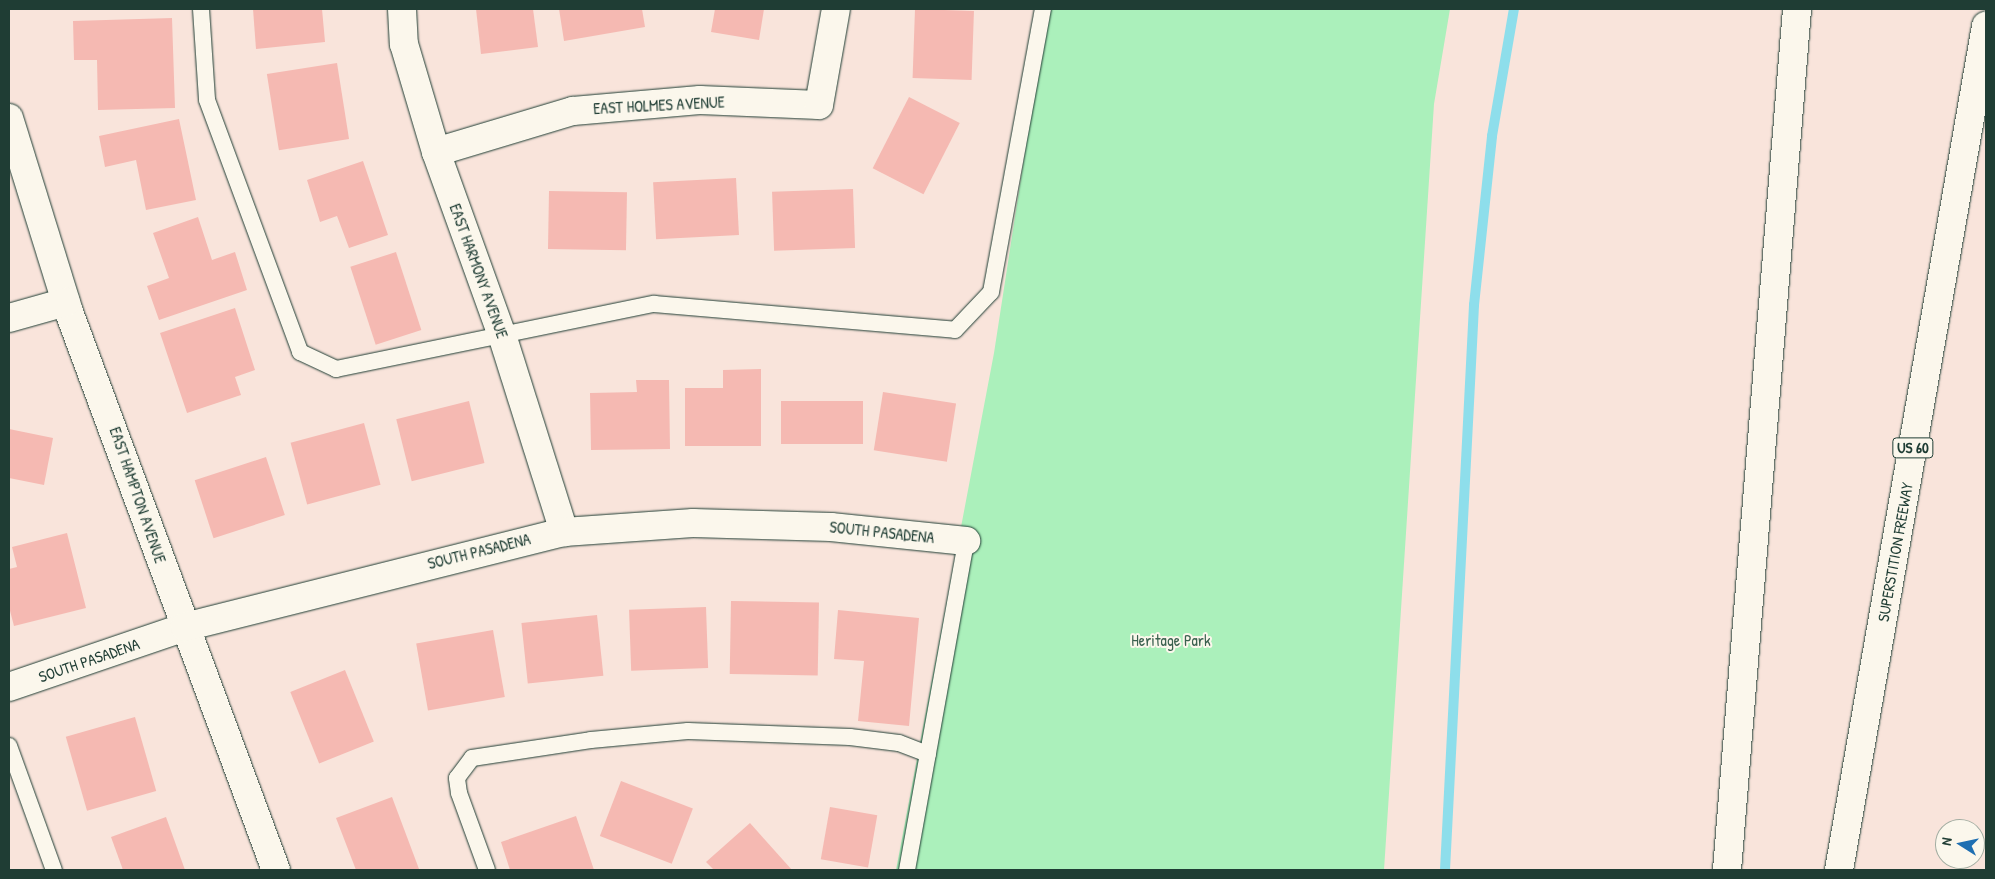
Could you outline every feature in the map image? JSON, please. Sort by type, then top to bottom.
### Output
[{"type":"main road","name":"EAST HARMONY AVENUE","points":[[402,9],[404,44],[436,152],[502,335],[564,532]]},
{"type":"main road","name":"EAST HOLMES AVENUE","points":[[436,152],[502,129],[582,110],[700,100],[819,105],[836,9]]},
{"type":"main road","points":[[1727,870],[1797,9]]},
{"type":"main road","name":"SUPERSTITION FREEWAY","points":[[1840,870],[1986,26]]},
{"type":"main road","name":"EAST HAMPTON AVENUE","points":[[9,118],[66,302],[276,870]]},
{"type":"main road","points":[[9,318],[66,302]]},
{"type":"main road","name":"SOUTH PASADENA","points":[[9,687],[185,627],[564,532],[693,523],[831,527],[966,541]]},
{"type":"lane","points":[[202,9],[208,100],[300,352],[336,369],[654,304],[955,330],[991,292],[1042,9]]},
{"type":"lane","points":[[906,870],[966,541]]},
{"type":"lane","points":[[487,870],[459,793],[458,778],[472,758],[688,731],[850,737],[899,743],[928,754]]},
{"type":"lane","points":[[9,746],[54,870]]},
{"type":"green space","name":"Heritage Park","points":[[1047,9],[1450,9],[1434,104],[1384,870],[896,870],[994,353]]},
{"type":"building","points":[[253,9],[322,9],[325,42],[256,49]]},
{"type":"building","points":[[476,9],[533,9],[538,47],[481,54]]},
{"type":"building","points":[[559,9],[642,9],[645,27],[564,41]]},
{"type":"building","points":[[715,9],[764,9],[759,40],[711,32]]},
{"type":"building","points":[[915,9],[974,11],[972,80],[913,78]]},
{"type":"building","points":[[172,18],[175,108],[98,110],[97,60],[74,60],[73,21]]},
{"type":"building","points":[[337,63],[349,139],[279,150],[267,74]]},
{"type":"building","points":[[909,97],[960,123],[923,194],[873,168]]},
{"type":"building","points":[[179,119],[196,200],[146,210],[136,160],[105,167],[99,136]]},
{"type":"building","points":[[363,161],[388,235],[349,248],[337,216],[320,222],[307,180]]},
{"type":"building","points":[[736,178],[739,235],[656,239],[653,182]]},
{"type":"building","points":[[853,189],[855,248],[774,251],[772,192]]},
{"type":"building","points":[[549,191],[627,192],[626,250],[548,249]]},
{"type":"building","points":[[198,217],[212,260],[235,252],[247,290],[159,320],[147,286],[169,278],[153,233]]},
{"type":"building","points":[[396,252],[421,330],[376,345],[350,267]]},
{"type":"building","points":[[235,308],[255,370],[235,377],[241,395],[187,413],[160,333]]},
{"type":"building","points":[[761,369],[761,446],[685,446],[685,388],[723,388],[723,370]]},
{"type":"building","points":[[636,380],[669,380],[670,449],[591,450],[590,393],[637,392]]},
{"type":"building","points":[[883,392],[956,404],[947,462],[874,450]]},
{"type":"building","points":[[469,401],[484,463],[412,481],[396,419]]},
{"type":"building","points":[[781,401],[863,401],[863,444],[781,444]]},
{"type":"building","points":[[364,423],[381,485],[307,504],[291,443]]},
{"type":"building","points":[[9,429],[53,438],[44,485],[9,478]]},
{"type":"building","points":[[266,457],[285,515],[214,538],[195,480]]},
{"type":"building","points":[[67,533],[86,608],[14,626],[9,607],[9,569],[17,567],[12,547]]},
{"type":"building","points":[[731,601],[819,603],[818,676],[730,674]]},
{"type":"building","points":[[706,607],[708,668],[631,671],[629,610]]},
{"type":"building","points":[[838,610],[919,618],[909,726],[858,721],[864,661],[834,659]]},
{"type":"building","points":[[597,615],[603,676],[528,684],[521,623]]},
{"type":"building","points":[[493,630],[505,697],[428,711],[416,644]]},
{"type":"building","points":[[345,670],[374,741],[319,763],[290,692]]},
{"type":"building","points":[[135,717],[156,791],[87,811],[66,737]]},
{"type":"building","points":[[621,781],[693,809],[672,864],[600,836]]},
{"type":"building","points":[[392,797],[419,869],[356,870],[336,818]]},
{"type":"building","points":[[830,807],[877,815],[868,868],[821,859]]},
{"type":"building","points":[[576,816],[594,870],[510,870],[501,842]]},
{"type":"building","points":[[166,817],[185,870],[123,870],[111,837]]},
{"type":"building","points":[[750,823],[792,870],[714,870],[706,862]]},
{"type":"waterway","points":[[1445,870],[1474,305],[1492,136],[1514,9]]}]
